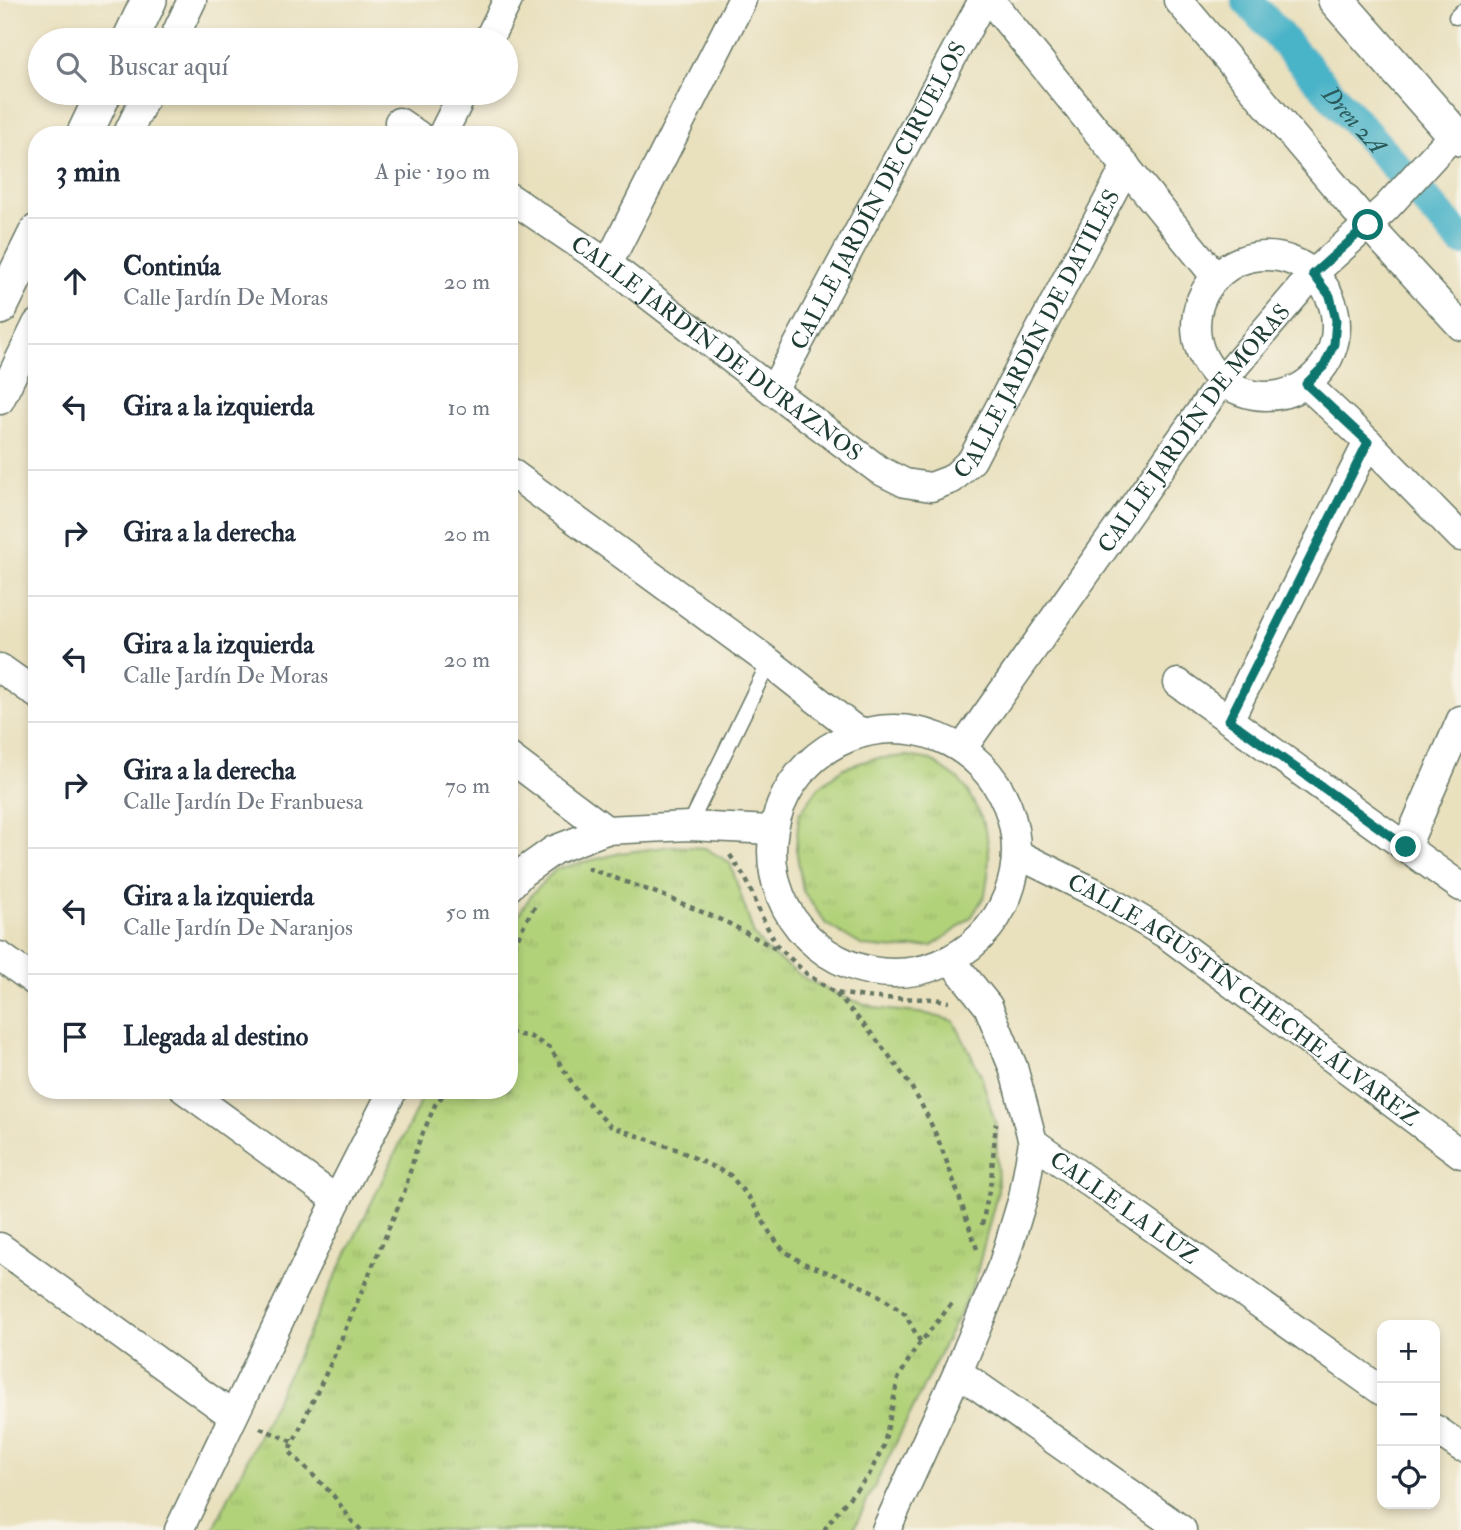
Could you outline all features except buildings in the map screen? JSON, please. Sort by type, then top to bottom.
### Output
[{"type":"street","points":[[136,28],[149,0]]},
{"type":"street","points":[[179,28],[192,0]]},
{"type":"street","points":[[494,28],[508,0]]},
{"type":"street","points":[[608,264],[742,0]]},
{"type":"street","name":"CALLE JARDÍN DE CIRUELOS","points":[[773,391],[983,0]]},
{"type":"street","points":[[990,0],[1215,276]]},
{"type":"street","points":[[1178,0],[1377,216],[1461,326]]},
{"type":"street","points":[[1336,0],[1454,138]]},
{"type":"street","points":[[88,126],[98,105]]},
{"type":"street","points":[[132,126],[142,105]]},
{"type":"street","points":[[447,126],[457,105]]},
{"type":"street","name":"CALLE JARDÍN DE MORAS","points":[[962,749],[1222,381],[1313,274],[1377,216],[1454,138]]},
{"type":"street","name":"CALLE JARDÍN DE DATILES","points":[[931,487],[952,479],[972,460],[1126,166]]},
{"type":"street","name":"CALLE JARDÍN DE DURAZNOS","points":[[518,203],[608,264],[879,470],[905,482],[931,487]]},
{"type":"street","points":[[0,306],[28,250]]},
{"type":"street","points":[[1254,256],[1277,256],[1298,263],[1313,274],[1330,296],[1336,320],[1334,344],[1324,366],[1306,384],[1284,394],[1260,396],[1236,390],[1222,381],[1202,359],[1196,337],[1196,315],[1202,294],[1215,276],[1233,263],[1254,256]]},
{"type":"street","points":[[0,400],[28,342]]},
{"type":"street","points":[[1306,384],[1368,442],[1461,537]]},
{"type":"street","points":[[1229,720],[1368,442]]},
{"type":"street","points":[[518,478],[769,662],[859,733]]},
{"type":"street","points":[[0,668],[28,688]]},
{"type":"street","points":[[1178,683],[1461,887]]},
{"type":"street","points":[[1406,847],[1461,720]]},
{"type":"street","points":[[894,728],[930,734],[962,749],[986,769],[1003,795],[1014,824],[1017,855],[1012,886],[999,916],[978,941],[951,960],[914,972],[875,972],[838,960],[807,937],[784,905],[772,869],[773,830],[785,793],[804,767],[829,746],[859,733],[894,728]]},
{"type":"street","points":[[518,764],[606,830]]},
{"type":"street","points":[[518,877],[554,850],[606,830],[689,827],[773,830]]},
{"type":"street","name":"CALLE AGUSTÍN CHECHE ÁLVAREZ","points":[[1017,855],[1096,893],[1167,935],[1461,1154]]},
{"type":"street","points":[[0,956],[28,976]]},
{"type":"street","name":"CALLE LA LUZ","points":[[951,960],[988,1006],[1013,1067],[1033,1142],[1377,1387]]},
{"type":"street","points":[[197,1099],[337,1200]]},
{"type":"street","points":[[179,1530],[337,1200],[388,1099]]},
{"type":"street","points":[[886,1530],[958,1372],[1003,1264],[1023,1198],[1033,1142]]},
{"type":"street","points":[[0,1247],[233,1416]]},
{"type":"street","points":[[958,1372],[1182,1530]]},
{"type":"street","points":[[1440,1432],[1461,1447]]},
{"type":"lane","points":[[689,827],[769,662]]},
{"type":"path","points":[[720,850],[729,854],[746,879],[777,946],[807,974],[835,993],[869,1029],[913,1090],[940,1145],[977,1248]]},
{"type":"path","points":[[590,859],[580,865],[728,923],[786,954]]},
{"type":"path","points":[[518,940],[525,920],[543,894]]},
{"type":"path","points":[[835,993],[875,998],[935,999],[953,1004]]},
{"type":"path","points":[[518,1035],[531,1037],[550,1048],[578,1091],[610,1126],[678,1150],[730,1175],[750,1199],[783,1250],[803,1263],[874,1292],[905,1314],[921,1343]]},
{"type":"path","points":[[361,1530],[333,1495],[289,1451],[330,1365],[404,1193],[417,1147],[440,1099]]},
{"type":"path","points":[[974,1259],[991,1181],[996,1122]]},
{"type":"path","points":[[824,1530],[869,1475],[884,1445],[898,1379],[915,1349],[956,1299]]},
{"type":"path","points":[[233,1416],[294,1442]]},
{"type":"green space","points":[[907,756],[931,760],[959,780],[967,790],[987,836],[989,855],[985,895],[972,916],[932,946],[898,949],[863,946],[826,924],[803,891],[796,848],[799,814],[819,787],[844,768],[872,759]]},
{"type":"green space","points":[[672,846],[705,848],[730,863],[754,935],[768,952],[807,980],[848,999],[881,1009],[927,1014],[954,1021],[981,1075],[996,1125],[998,1190],[974,1284],[853,1530],[213,1530],[422,1099],[518,1099],[518,916],[531,895],[556,869],[621,853]]},
{"type":"waterway","name":"Dren 2A","points":[[1247,0],[1461,240]]},
{"type":"route","points":[[1368,225],[1313,274],[1330,296],[1336,320],[1334,344],[1324,366],[1306,384],[1368,442],[1229,720],[1406,847]]}]
